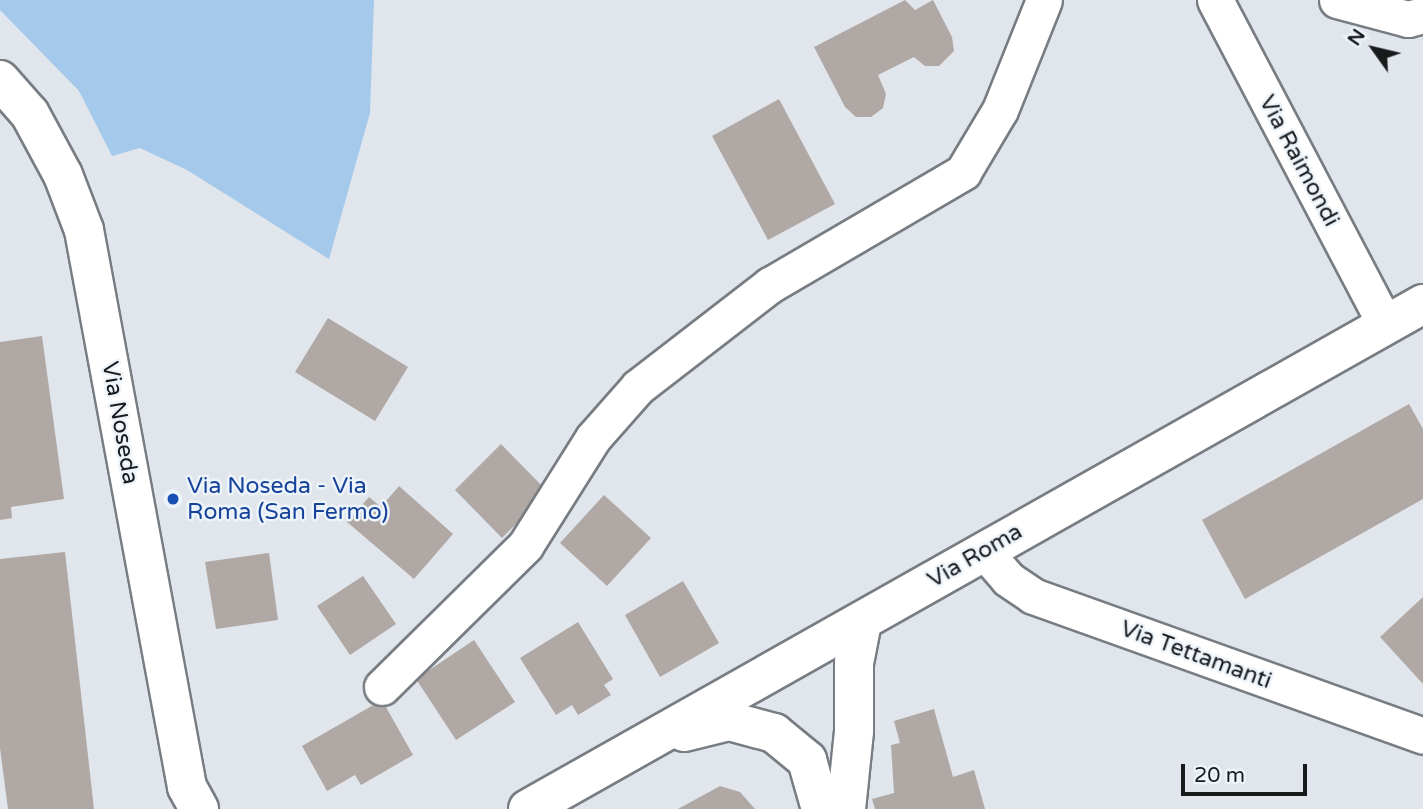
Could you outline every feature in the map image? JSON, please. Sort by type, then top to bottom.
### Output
[{"type":"main road","name":"Via Noseda","points":[[0,80],[30,114],[63,175],[84,230],[189,802]]},
{"type":"main road","name":"Via Roma","points":[[528,809],[862,622],[1384,322],[1423,304]]},
{"type":"main road","points":[[846,809],[854,731],[854,663],[862,622]]},
{"type":"main road","points":[[648,741],[729,720],[774,733],[807,760],[821,809]]},
{"type":"street","points":[[382,687],[525,546],[593,438],[638,387],[770,285],[963,172],[1000,110],[1044,0]]},
{"type":"street","name":"Via Raimondi","points":[[1215,0],[1384,322]]},
{"type":"street","points":[[1338,0],[1408,19],[1423,15]]},
{"type":"street","name":"Via Tettamanti","points":[[984,551],[1009,579],[1033,596],[1423,736]]},
{"type":"shaded area","points":[[0,0],[374,0],[370,113],[329,259],[187,170],[140,148],[112,156],[79,91],[0,10]]},
{"type":"building","points":[[905,0],[915,10],[933,0],[952,37],[954,51],[939,66],[925,66],[914,57],[878,75],[886,94],[883,108],[871,117],[856,117],[845,107],[814,47]]},
{"type":"building","points":[[779,99],[835,204],[768,240],[712,136]]},
{"type":"building","points":[[328,318],[408,367],[375,421],[295,372]]},
{"type":"building","points":[[42,336],[64,499],[11,507],[12,518],[0,520],[0,342]]},
{"type":"building","points":[[1409,404],[1423,429],[1423,499],[1245,599],[1202,520]]},
{"type":"building","points":[[501,444],[548,492],[502,538],[455,490]]},
{"type":"building","points":[[399,486],[453,534],[414,579],[347,522],[369,497],[381,507]]},
{"type":"building","points":[[604,495],[651,538],[607,586],[560,543]]},
{"type":"building","points":[[65,552],[94,809],[8,809],[0,748],[0,559]]},
{"type":"building","points":[[269,553],[278,620],[216,629],[205,562]]},
{"type":"building","points":[[363,576],[396,624],[350,655],[317,606]]},
{"type":"building","points":[[683,581],[719,643],[660,677],[625,615]]},
{"type":"building","points":[[1423,597],[1423,684],[1380,637]]},
{"type":"building","points":[[578,622],[613,679],[604,685],[611,695],[578,715],[572,705],[556,715],[520,658]]},
{"type":"building","points":[[474,640],[515,702],[456,740],[416,679]]},
{"type":"building","points":[[382,700],[413,755],[361,785],[355,775],[327,791],[302,746]]},
{"type":"building","points":[[934,709],[953,777],[974,770],[985,809],[875,809],[872,799],[894,793],[891,745],[900,743],[894,721]]},
{"type":"building","points":[[720,786],[740,792],[755,809],[678,809]]},
{"type":"place","name":"Via Noseda - Via Roma (San Fermo)","points":[[173,499]]}]
